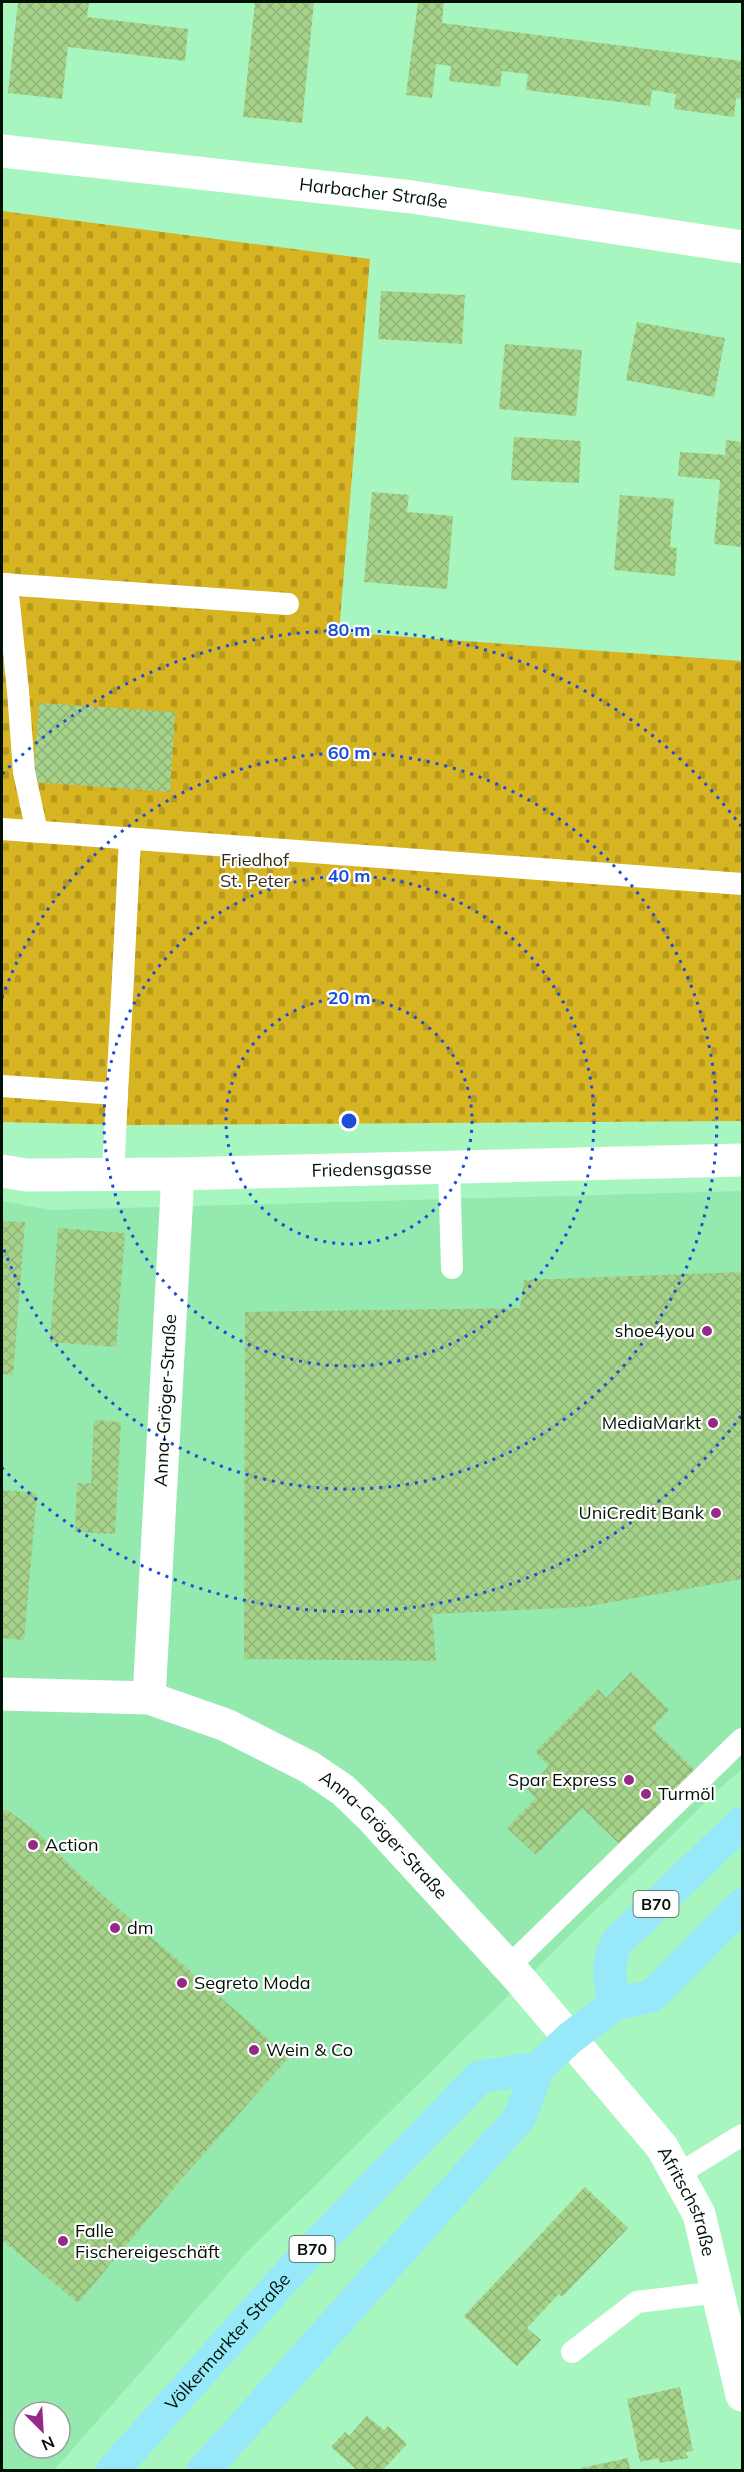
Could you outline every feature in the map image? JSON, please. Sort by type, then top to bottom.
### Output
[{"type":"main road","name":"B70","points":[[615,2004],[609,1968],[613,1948],[742,1822]]},
{"type":"main road","points":[[204,2470],[520,2117],[538,2068],[570,2038],[615,2004],[652,1996],[742,1905]]},
{"type":"main road","name":"Völkermarkter Straße","points":[[113,2470],[294,2267],[480,2077],[538,2068]]},
{"type":"street","name":"Harbacher Straße","points":[[2,152],[412,197],[742,247]]},
{"type":"street","name":"Friedensgasse","points":[[2,1171],[27,1175],[178,1174],[742,1160]]},
{"type":"street","name":"Anna-Gröger-Straße","points":[[149,1698],[178,1174]]},
{"type":"street","name":"Anna-Gröger-Straße","points":[[2,1694],[149,1698],[226,1725],[309,1767],[343,1790],[373,1819],[570,2038]]},
{"type":"street","name":"Afritschstraße","points":[[570,2038],[662,2147],[699,2214],[718,2292],[738,2355],[742,2395]]},
{"type":"lane","points":[[38,832],[24,772],[18,691],[4,584],[288,604]]},
{"type":"lane","points":[[2,829],[742,884]]},
{"type":"lane","points":[[113,1174],[130,839]]},
{"type":"lane","points":[[2,1086],[116,1094]]},
{"type":"lane","points":[[449,1167],[452,1268]]},
{"type":"lane","points":[[508,1967],[742,1739]]},
{"type":"lane","points":[[677,2175],[742,2135]]},
{"type":"lane","points":[[572,2352],[637,2302],[718,2292]]},
{"type":"shaded area","points":[[742,1191],[742,1769],[247,2252],[72,2450],[72,2400],[12,2400],[12,2460],[63,2460],[54,2470],[2,2470],[2,1201],[50,1210]]},
{"type":"green space","name":"Friedhof St. Peter","points":[[2,211],[370,259],[339,632],[742,661],[742,1121],[127,1125],[2,1122]]},
{"type":"building","points":[[18,2],[89,2],[87,17],[188,29],[185,61],[68,47],[62,99],[8,93]]},
{"type":"building","points":[[255,2],[314,2],[302,123],[243,117]]},
{"type":"building","points":[[418,2],[444,2],[442,23],[742,61],[742,99],[736,98],[734,117],[674,109],[676,94],[652,90],[650,106],[526,90],[528,74],[502,71],[500,87],[449,81],[451,66],[436,64],[432,98],[406,95]]},
{"type":"building","points":[[381,291],[465,295],[462,344],[378,339]]},
{"type":"building","points":[[637,322],[725,338],[714,397],[626,380]]},
{"type":"building","points":[[505,344],[582,350],[576,416],[499,409]]},
{"type":"building","points":[[514,437],[581,441],[579,483],[511,480]]},
{"type":"building","points":[[726,440],[742,442],[742,547],[714,544],[720,480],[678,476],[680,452],[725,455]]},
{"type":"building","points":[[372,492],[409,495],[407,512],[453,516],[447,589],[364,582]]},
{"type":"building","points":[[620,495],[674,499],[670,547],[677,548],[675,576],[614,570]]},
{"type":"building","points":[[39,703],[175,712],[170,792],[33,782]]},
{"type":"building","points":[[2,1221],[25,1222],[13,1375],[2,1374]]},
{"type":"building","points":[[58,1228],[125,1233],[116,1347],[50,1342]]},
{"type":"building","points":[[742,1272],[742,1579],[584,1607],[432,1614],[436,1661],[244,1659],[245,1312],[520,1308],[524,1280]]},
{"type":"building","points":[[94,1420],[121,1422],[115,1534],[75,1532],[77,1483],[91,1483]]},
{"type":"building","points":[[2,1490],[37,1493],[24,1640],[2,1638]]},
{"type":"building","points":[[631,1672],[669,1710],[652,1728],[708,1783],[634,1858],[582,1808],[536,1855],[507,1828],[536,1798],[527,1789],[549,1766],[535,1752],[598,1689],[606,1698]]},
{"type":"building","points":[[2,1810],[9,1811],[37,1832],[81,1876],[289,2057],[173,2189],[78,2303],[2,2240]]},
{"type":"building","points":[[585,2187],[628,2228],[562,2297],[559,2294],[527,2328],[541,2340],[517,2366],[464,2316]]},
{"type":"building","points":[[680,2387],[693,2451],[686,2452],[688,2458],[660,2463],[659,2458],[640,2462],[627,2399]]},
{"type":"building","points":[[367,2416],[384,2430],[388,2426],[407,2444],[383,2470],[357,2470],[331,2447],[345,2432],[349,2436]]},
{"type":"building","points":[[628,2458],[630,2470],[582,2470],[581,2468]]},
{"type":"place","name":"shoe4you","points":[[707,1331]]},
{"type":"place","name":"MediaMarkt","points":[[713,1423]]},
{"type":"place","name":"UniCredit Bank","points":[[716,1513]]},
{"type":"place","name":"Spar Express","points":[[629,1780]]},
{"type":"place","name":"Turmöl","points":[[646,1794]]},
{"type":"place","name":"Action","points":[[33,1845]]},
{"type":"place","name":"dm","points":[[115,1928]]},
{"type":"place","name":"Segreto Moda","points":[[182,1983]]},
{"type":"place","name":"Wein & Co","points":[[254,2050]]},
{"type":"place","name":"Falle Fischereigeschäft","points":[[63,2241]]}]
